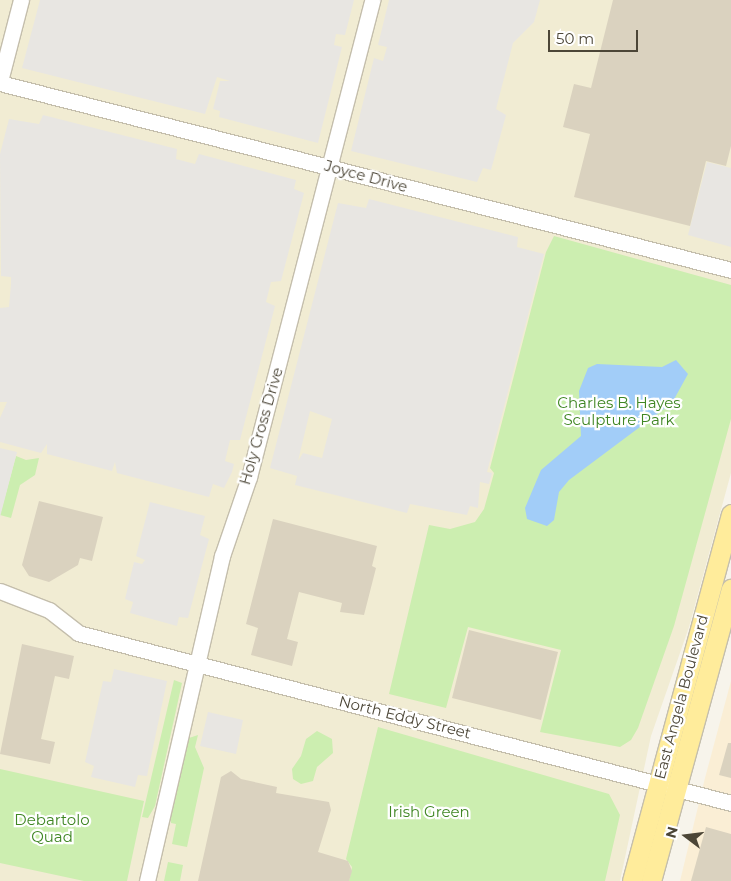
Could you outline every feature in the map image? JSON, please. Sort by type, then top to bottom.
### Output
[{"type":"main road","name":"East Angela Boulevard","points":[[632,881],[731,514]]},
{"type":"main road","name":"East Angela Boulevard","points":[[651,881],[731,588]]},
{"type":"street","points":[[0,82],[21,0]]},
{"type":"street","name":"Holy Cross Drive","points":[[147,881],[195,663],[233,515],[249,477],[372,0]]},
{"type":"street","name":"Joyce Drive","points":[[0,82],[731,270]]},
{"type":"street","name":"North Eddy Street","points":[[0,591],[41,606],[78,633],[731,803]]},
{"type":"shaded area","points":[[0,0],[731,0],[731,473],[689,627],[651,736],[620,881],[0,881]]},
{"type":"shaded area","points":[[40,0],[354,0],[345,35],[336,34],[334,45],[342,47],[318,143],[219,117],[220,111],[213,109],[220,81],[230,81],[217,77],[205,114],[22,68]]},
{"type":"shaded area","points":[[389,0],[540,0],[534,22],[513,43],[496,109],[506,115],[491,170],[483,168],[477,182],[351,151],[374,58],[383,61],[387,47],[378,45]]},
{"type":"shaded area","points":[[43,115],[177,149],[176,159],[195,164],[199,154],[296,180],[294,189],[304,193],[281,281],[271,282],[266,302],[275,306],[240,440],[230,440],[225,461],[234,464],[232,472],[224,488],[213,484],[209,497],[117,473],[115,462],[112,471],[47,454],[47,444],[41,453],[0,442],[0,418],[7,402],[0,402],[0,308],[9,307],[11,277],[1,276],[0,154],[9,119],[39,124]]},
{"type":"shaded area","points":[[707,162],[731,168],[731,247],[688,235]]},
{"type":"shaded area","points":[[369,199],[518,237],[517,247],[544,254],[487,472],[492,473],[489,484],[480,482],[478,508],[470,506],[467,515],[410,504],[407,513],[295,485],[297,476],[270,468],[338,203],[366,208]],"holes":[[[310,411],[332,419],[322,458],[303,453],[298,461]]]},
{"type":"shaded area","points":[[0,448],[17,452],[0,517]]},
{"type":"shaded area","points":[[150,502],[205,516],[200,535],[209,539],[188,618],[179,617],[177,626],[130,613],[133,602],[125,599],[134,562],[142,564],[145,560],[136,556]]},
{"type":"shaded area","points":[[114,669],[167,681],[147,776],[138,775],[135,787],[91,777],[94,766],[85,762],[103,681],[111,682]]},
{"type":"shaded area","points":[[731,681],[731,881],[680,881],[705,778]]},
{"type":"shaded area","points":[[208,712],[243,720],[236,754],[200,746]]},
{"type":"green space","name":"Charles B. Hayes Sculpture Park","points":[[554,236],[731,285],[731,419],[674,626],[638,728],[631,740],[620,747],[540,732],[561,650],[468,627],[446,708],[389,694],[429,525],[450,529],[475,522],[484,509],[494,473],[490,468],[546,252]]},
{"type":"green space","points":[[16,456],[26,460],[39,458],[35,475],[20,485],[11,518],[0,515]]},
{"type":"green space","points":[[174,680],[182,683],[155,806],[148,818],[142,817]]},
{"type":"green space","name":"Irish Green","points":[[378,727],[609,794],[620,815],[605,881],[349,881],[352,867],[346,859]]},
{"type":"green space","points":[[317,731],[332,739],[333,753],[317,767],[313,781],[301,784],[293,779],[292,769],[301,756],[306,739]]},
{"type":"green space","points":[[198,735],[195,747],[204,768],[187,847],[172,844],[176,824],[171,823],[169,810],[186,739]]},
{"type":"green space","name":"Debartolo Quad","points":[[0,769],[144,801],[127,881],[84,881],[0,863]]},
{"type":"green space","points":[[168,862],[183,865],[180,881],[164,881]]},
{"type":"water","points":[[676,360],[688,374],[672,403],[569,480],[559,492],[554,520],[547,526],[527,519],[525,508],[541,470],[581,436],[579,391],[588,368],[597,364],[662,367]]},
{"type":"building","points":[[613,0],[731,0],[731,146],[726,166],[706,161],[690,226],[574,197],[590,134],[563,127],[574,84],[591,88]]},
{"type":"building","points":[[39,501],[103,517],[92,561],[80,558],[78,565],[49,582],[29,576],[22,565]]},
{"type":"building","points":[[273,519],[377,546],[372,566],[376,568],[364,615],[340,612],[342,603],[299,592],[287,639],[298,642],[292,666],[251,655],[258,628],[246,624]]},
{"type":"building","points":[[469,630],[558,652],[541,720],[452,698]]},
{"type":"building","points":[[22,644],[74,656],[69,679],[55,676],[41,739],[55,742],[50,764],[0,754]]},
{"type":"building","points":[[728,743],[731,743],[731,778],[719,775]]},
{"type":"building","points":[[231,771],[241,779],[277,787],[276,793],[329,802],[331,810],[318,852],[348,861],[352,871],[349,881],[198,881],[221,777]]},
{"type":"building","points":[[706,827],[731,834],[731,881],[691,881]]}]
